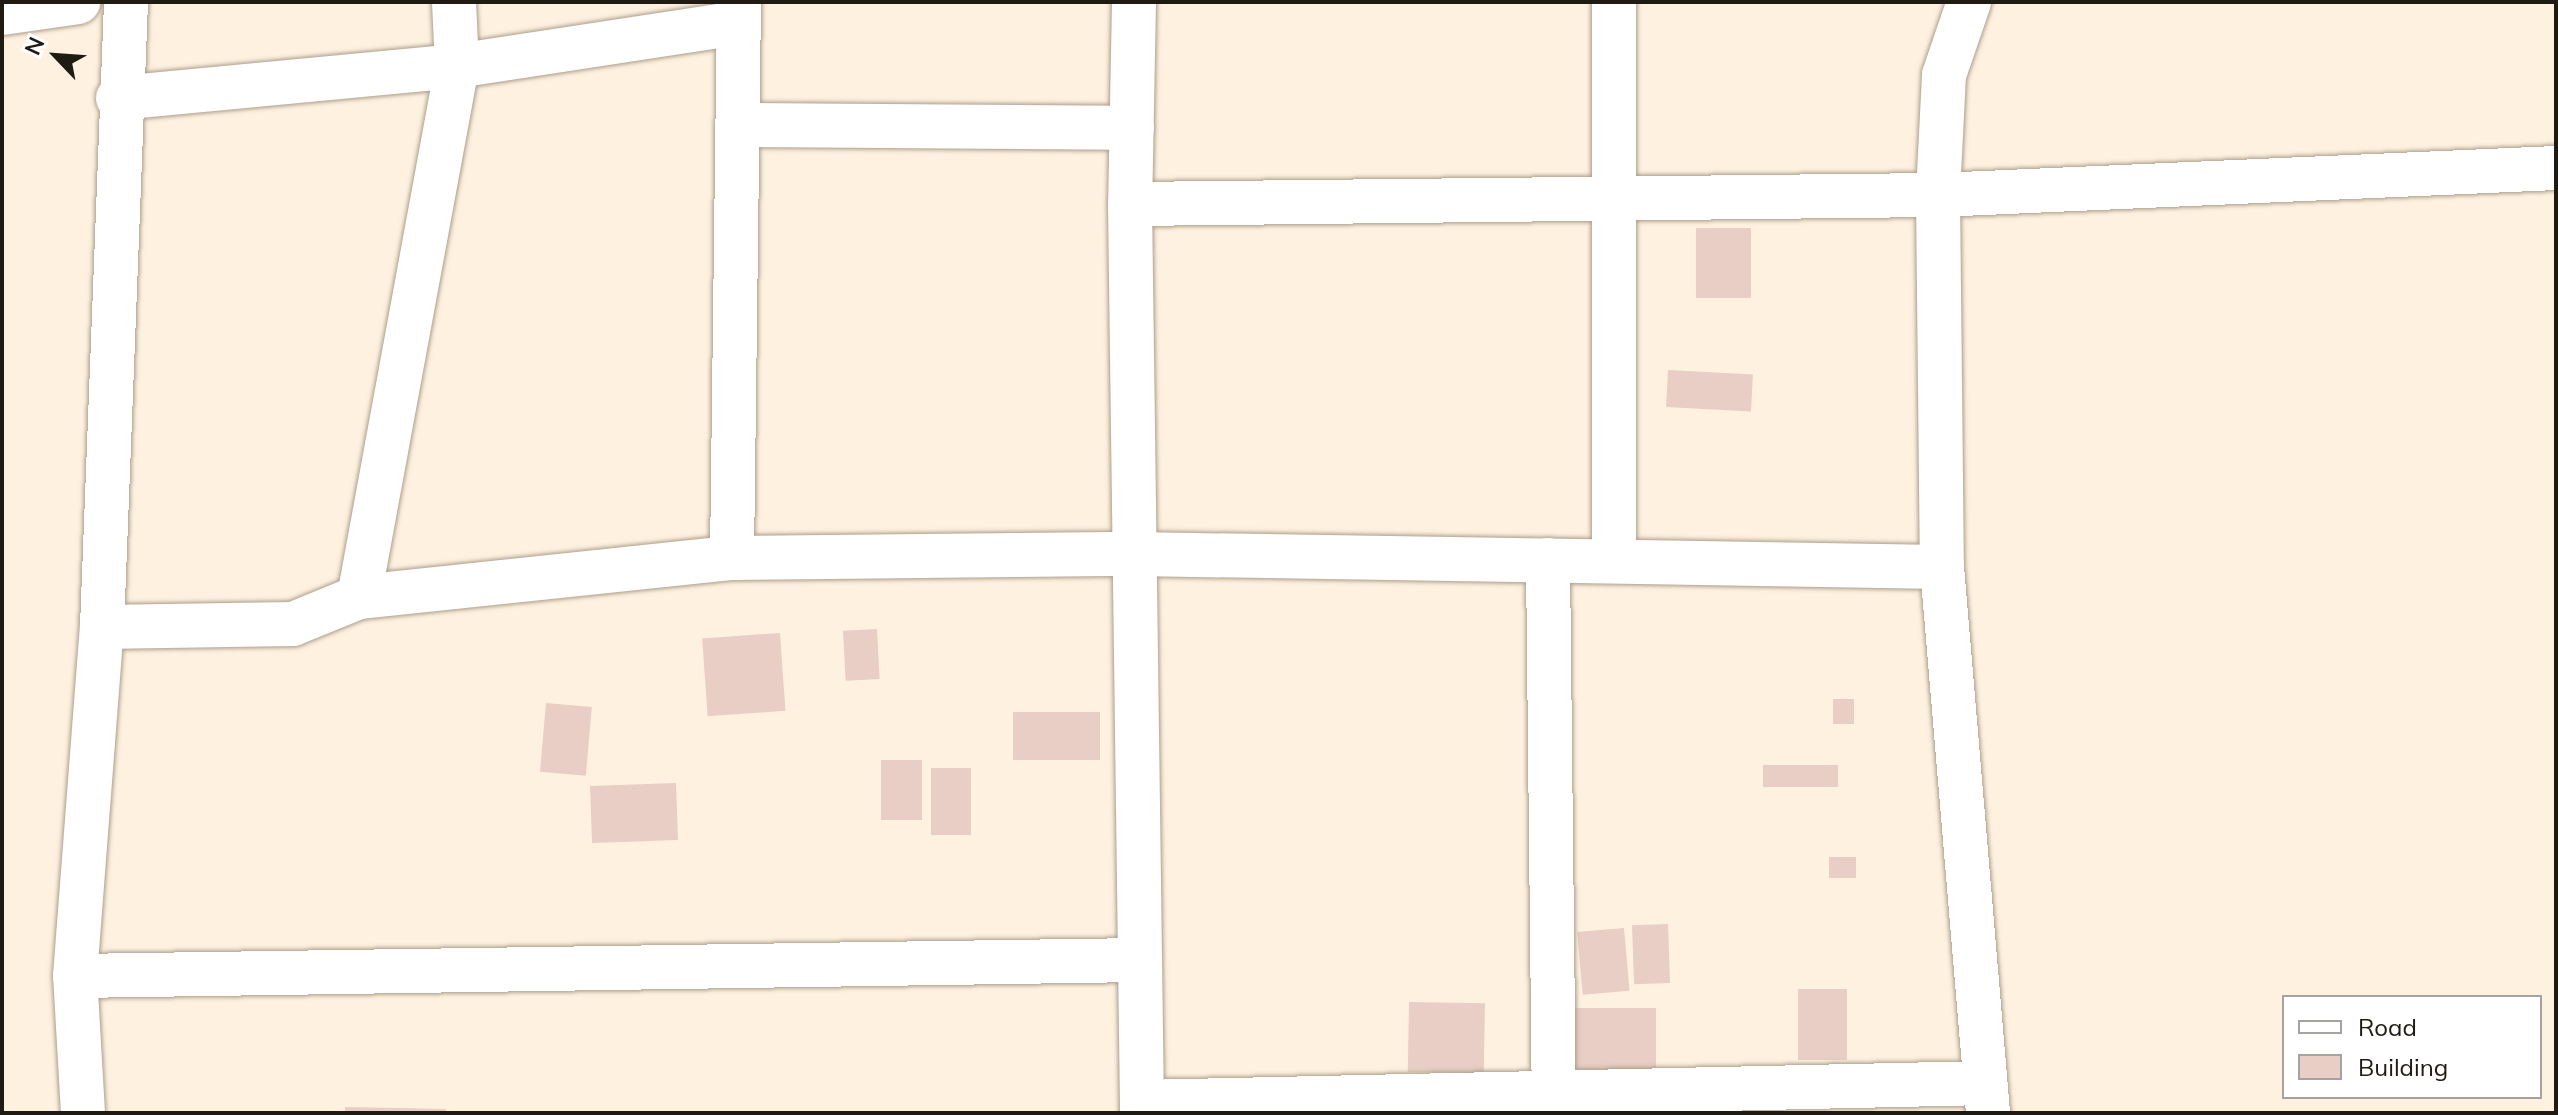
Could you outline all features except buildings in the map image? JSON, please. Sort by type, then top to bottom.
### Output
[{"type":"street","points":[[2,13],[78,2]]},
{"type":"street","points":[[83,1113],[75,976],[102,627],[118,98],[126,2]]},
{"type":"street","points":[[359,597],[457,66],[454,2]]},
{"type":"street","points":[[1134,2],[1130,204],[1142,1107],[1985,1098],[1942,567],[1938,195],[1944,75],[1969,2]]},
{"type":"street","points":[[1614,2],[1614,561]]},
{"type":"street","points":[[118,98],[457,66],[738,13],[732,558]]},
{"type":"street","points":[[737,125],[1132,128]]},
{"type":"street","points":[[1130,204],[1938,195],[2556,168]]},
{"type":"street","points":[[102,627],[293,624],[359,597],[732,558],[1135,554],[1942,567]]},
{"type":"street","points":[[1548,560],[1554,1102]]},
{"type":"street","points":[[75,976],[1140,960]]}]
